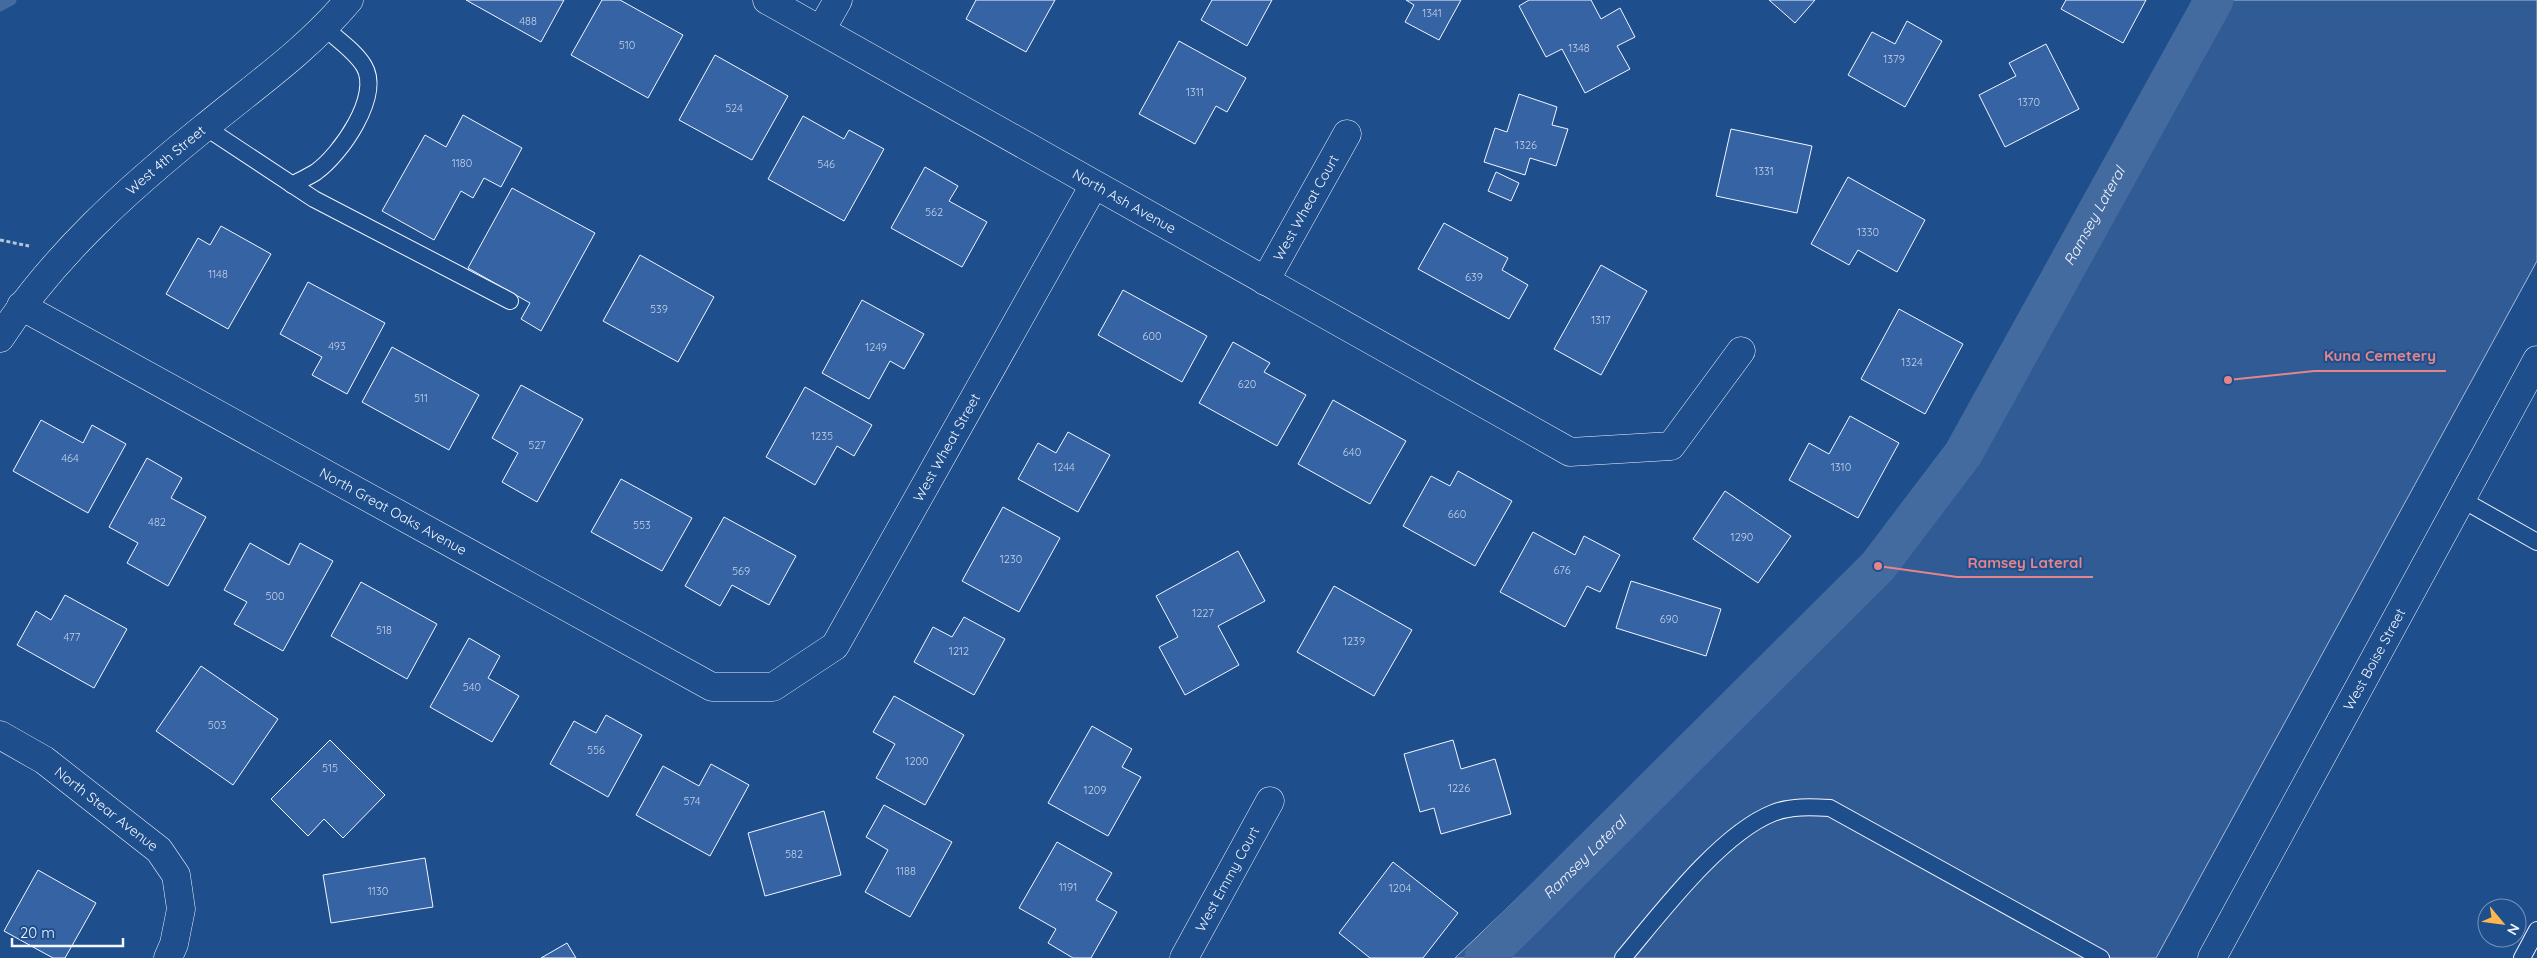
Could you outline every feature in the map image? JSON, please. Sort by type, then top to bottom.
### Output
[{"type":"street","name":"West 4th Street","points":[[0,338],[21,306],[64,254],[133,186],[204,127],[296,56],[325,28],[349,0]]},
{"type":"street","name":"North Ash Avenue","points":[[767,0],[1570,452],[1671,446],[1741,351]]},
{"type":"street","points":[[821,30],[838,0]]},
{"type":"street","name":"West Wheat Court","points":[[1265,281],[1347,134]]},
{"type":"street","name":"West Wheat Street","points":[[773,687],[835,646],[1094,184]]},
{"type":"street","name":"North Great Oaks Avenue","points":[[21,306],[712,687],[773,687]]},
{"type":"street","name":"West Boise Street","points":[[2212,958],[2537,360]]},
{"type":"street","name":"North Stear Avenue","points":[[0,735],[44,760],[159,850],[176,875],[181,909],[174,944],[168,958]]},
{"type":"street","name":"West Emmy Court","points":[[1184,958],[1270,801]]},
{"type":"lane","points":[[292,185],[317,172],[342,145],[361,114],[369,88],[365,68],[356,56],[325,28]]},
{"type":"lane","points":[[204,127],[314,199],[510,300]]},
{"type":"lane","points":[[2461,499],[2537,542]]},
{"type":"lane","points":[[1623,958],[1681,889],[1734,837],[1773,812],[1801,807],[1830,808],[2101,958]]},
{"type":"lane","points":[[2522,958],[2537,930]]},
{"type":"shaded area","points":[[2193,0],[2537,0],[2537,261],[2156,958],[1455,958],[1673,749],[1918,499]]},
{"type":"building","points":[[466,0],[564,0],[541,42]]},
{"type":"building","points":[[602,0],[620,0],[683,35],[648,98],[571,55]]},
{"type":"building","points":[[976,0],[1055,0],[1026,52],[966,19]]},
{"type":"building","points":[[1212,0],[1272,0],[1247,46],[1201,20]]},
{"type":"building","points":[[1406,0],[1461,0],[1439,40],[1405,22],[1414,5]]},
{"type":"building","points":[[1529,0],[1591,0],[1601,19],[1620,8],[1635,37],[1617,46],[1630,69],[1585,93],[1562,49],[1546,57],[1519,6]]},
{"type":"building","points":[[1769,0],[1815,0],[1795,23]]},
{"type":"building","points":[[2066,0],[2146,0],[2123,43],[2061,9]]},
{"type":"building","points":[[1907,21],[1942,41],[1905,107],[1848,75],[1872,32],[1895,44]]},
{"type":"building","points":[[1179,41],[1246,78],[1227,112],[1216,106],[1195,144],[1139,114]]},
{"type":"building","points":[[2046,44],[2079,109],[2005,147],[1979,95],[2016,76],[2009,63]]},
{"type":"building","points":[[715,55],[788,96],[752,160],[679,120]]},
{"type":"building","points":[[1519,94],[1557,107],[1552,125],[1568,129],[1556,166],[1530,158],[1525,175],[1484,162],[1495,128],[1507,132]]},
{"type":"building","points":[[463,115],[522,148],[501,187],[484,178],[473,198],[461,191],[434,240],[382,211],[425,135],[446,147]]},
{"type":"building","points":[[803,116],[844,139],[849,130],[884,149],[844,221],[768,179]]},
{"type":"building","points":[[1731,129],[1812,146],[1797,213],[1716,196]]},
{"type":"building","points":[[925,167],[958,186],[949,201],[987,222],[962,267],[891,228]]},
{"type":"building","points":[[1496,172],[1519,183],[1511,201],[1488,191]]},
{"type":"building","points":[[1848,177],[1925,220],[1897,272],[1858,250],[1849,265],[1811,244]]},
{"type":"building","points":[[512,188],[595,233],[541,331],[521,319],[530,303],[468,268]]},
{"type":"building","points":[[1444,223],[1508,258],[1502,270],[1528,285],[1509,319],[1418,269]]},
{"type":"building","points":[[221,226],[271,254],[228,329],[166,294],[198,238],[210,245]]},
{"type":"building","points":[[640,255],[714,297],[678,362],[603,321]]},
{"type":"building","points":[[1601,265],[1647,291],[1601,375],[1554,349]]},
{"type":"building","points":[[308,282],[385,323],[347,394],[312,375],[322,357],[280,334]]},
{"type":"building","points":[[1123,290],[1207,336],[1182,382],[1098,335]]},
{"type":"building","points":[[862,300],[924,334],[904,369],[890,361],[869,399],[822,373]]},
{"type":"building","points":[[1899,309],[1963,344],[1925,414],[1861,379]]},
{"type":"building","points":[[1233,342],[1270,363],[1264,372],[1306,395],[1277,446],[1199,403]]},
{"type":"building","points":[[392,347],[479,395],[449,450],[362,402]]},
{"type":"building","points":[[521,385],[583,419],[537,502],[502,482],[518,453],[492,438]]},
{"type":"building","points":[[805,387],[872,425],[854,456],[837,446],[815,485],[766,457]]},
{"type":"building","points":[[1333,400],[1406,441],[1370,504],[1298,464]]},
{"type":"building","points":[[1850,416],[1899,443],[1858,518],[1789,480],[1809,443],[1829,454]]},
{"type":"building","points":[[41,420],[83,443],[92,425],[126,444],[88,513],[13,471]]},
{"type":"building","points":[[1068,432],[1110,455],[1078,512],[1018,479],[1038,443],[1056,453]]},
{"type":"building","points":[[147,458],[182,478],[171,498],[206,517],[168,586],[127,563],[138,543],[109,527]]},
{"type":"building","points":[[1458,471],[1512,501],[1475,566],[1403,526],[1431,476],[1450,486]]},
{"type":"building","points":[[621,479],[692,518],[662,571],[591,532]]},
{"type":"building","points":[[1725,491],[1791,536],[1758,583],[1693,539]]},
{"type":"building","points":[[1003,507],[1060,538],[1019,612],[962,581]]},
{"type":"building","points":[[724,517],[796,556],[769,605],[732,585],[720,606],[685,586]]},
{"type":"building","points":[[1533,532],[1575,555],[1584,536],[1620,555],[1600,592],[1587,586],[1565,627],[1500,592]]},
{"type":"building","points":[[250,543],[289,565],[300,543],[333,561],[283,651],[234,624],[247,602],[224,590]]},
{"type":"building","points":[[1238,551],[1265,601],[1218,626],[1239,665],[1185,695],[1159,647],[1178,637],[1156,596]]},
{"type":"building","points":[[1631,581],[1721,609],[1706,656],[1616,628]]},
{"type":"building","points":[[361,582],[437,624],[407,679],[331,636]]},
{"type":"building","points":[[1334,586],[1412,630],[1374,696],[1297,652]]},
{"type":"building","points":[[65,595],[127,629],[94,688],[17,645],[36,611],[51,620]]},
{"type":"building","points":[[964,617],[1005,639],[974,695],[914,662],[933,627],[952,637]]},
{"type":"building","points":[[469,638],[500,656],[488,678],[519,696],[492,742],[430,707]]},
{"type":"building","points":[[201,666],[278,719],[233,785],[156,731]]},
{"type":"building","points":[[894,696],[964,735],[925,805],[876,778],[895,744],[873,732]]},
{"type":"building","points":[[606,715],[642,735],[608,797],[550,764],[574,721],[596,733]]},
{"type":"building","points":[[1092,726],[1132,749],[1122,767],[1141,777],[1108,836],[1048,803]]},
{"type":"building","points":[[330,740],[385,795],[343,838],[324,819],[308,836],[271,799]]},
{"type":"building","points":[[1453,740],[1461,769],[1495,759],[1511,814],[1441,834],[1434,808],[1420,812],[1404,754]]},
{"type":"building","points":[[711,764],[749,785],[710,856],[636,815],[663,766],[699,786]]},
{"type":"building","points":[[884,805],[952,842],[910,917],[865,892],[888,850],[866,837]]},
{"type":"building","points":[[824,811],[841,875],[765,896],[748,833]]},
{"type":"building","points":[[1057,842],[1112,873],[1096,900],[1117,912],[1091,958],[1073,958],[1048,943],[1056,929],[1019,908]]},
{"type":"building","points":[[425,858],[433,907],[331,923],[323,875]]},
{"type":"building","points":[[1393,862],[1458,913],[1423,958],[1370,958],[1339,933]]},
{"type":"building","points":[[38,870],[96,903],[65,958],[53,958],[4,931]]},
{"type":"building","points":[[567,943],[576,958],[541,958]]},
{"type":"waterway","points":[[0,6],[11,0]]},
{"type":"waterway","name":"Ramsey Lateral","points":[[1484,958],[1878,566],[1963,454],[2214,0]]},
{"type":"place","name":"Kuna Cemetery","points":[[2228,380]]},
{"type":"place","name":"Ramsey Lateral","points":[[1878,566]]}]
